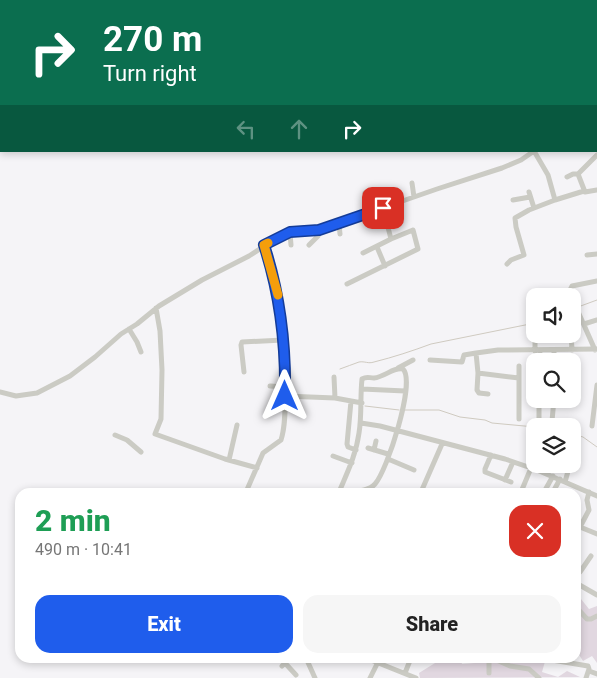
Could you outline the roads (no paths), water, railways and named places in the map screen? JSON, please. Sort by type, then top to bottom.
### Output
[{"type":"street","points":[[0,392],[16,396],[37,393],[75,373],[156,308],[202,280],[290,232],[319,230],[339,224],[502,168],[521,160],[533,152]]},
{"type":"street","points":[[535,152],[548,175],[555,200]]},
{"type":"street","points":[[566,177],[578,174],[597,154]]},
{"type":"street","points":[[578,174],[584,191]]},
{"type":"street","points":[[412,183],[414,197]]},
{"type":"street","points":[[507,264],[511,260],[524,255],[515,218],[555,200],[584,191],[587,193],[597,190]]},
{"type":"street","points":[[365,193],[371,212]]},
{"type":"street","points":[[513,200],[530,194],[534,208]]},
{"type":"street","points":[[383,208],[391,239]]},
{"type":"street","points":[[339,224],[340,234]]},
{"type":"street","points":[[309,245],[314,242],[319,230]]},
{"type":"street","points":[[347,284],[418,249],[412,230],[363,253]]},
{"type":"street","points":[[290,232],[291,245]]},
{"type":"street","points":[[248,488],[263,453],[282,440],[284,423],[283,340],[277,293],[264,245]]},
{"type":"street","points":[[377,247],[385,266]]},
{"type":"street","points":[[587,255],[597,254]]},
{"type":"street","points":[[571,288],[572,286],[597,281]]},
{"type":"street","points":[[156,308],[160,331],[162,370],[161,419],[155,434],[257,468]]},
{"type":"street","points":[[430,360],[462,362],[464,355],[498,350],[554,351],[596,349],[581,317]]},
{"type":"street","points":[[584,324],[597,320]]},
{"type":"street","points":[[129,330],[141,352]]},
{"type":"street","points":[[244,372],[242,342],[283,340]]},
{"type":"street","points":[[536,343],[538,351]]},
{"type":"street","points":[[572,343],[572,350]]},
{"type":"street","points":[[476,353],[477,390],[488,394]]},
{"type":"street","points":[[341,488],[356,450],[361,423],[363,377],[378,377],[412,360]]},
{"type":"street","points":[[519,366],[519,419]]},
{"type":"street","points":[[368,488],[375,484],[388,457],[403,412],[406,372],[403,369],[397,369]]},
{"type":"street","points":[[478,373],[519,378]]},
{"type":"street","points":[[334,377],[335,398]]},
{"type":"street","points":[[592,426],[597,385]]},
{"type":"street","points":[[270,386],[285,387]]},
{"type":"street","points":[[362,389],[405,392]]},
{"type":"street","points":[[285,396],[335,398],[362,403]]},
{"type":"street","points":[[351,401],[347,444],[348,447],[356,450]]},
{"type":"street","points":[[361,423],[398,430],[526,466]]},
{"type":"street","points":[[230,460],[236,425]]},
{"type":"street","points":[[115,435],[127,440],[141,452]]},
{"type":"street","points":[[376,441],[370,449],[414,470]]},
{"type":"street","points":[[423,488],[442,444]]},
{"type":"street","points":[[490,455],[485,472],[511,482]]},
{"type":"street","points":[[333,456],[352,463]]},
{"type":"street","points":[[505,480],[513,462]]},
{"type":"street","points":[[523,488],[529,473]]},
{"type":"street","points":[[556,488],[566,473]]},
{"type":"street","points":[[547,474],[573,488]]},
{"type":"street","points":[[546,488],[553,476]]},
{"type":"street","points":[[581,491],[597,496]]},
{"type":"street","points":[[581,522],[589,510],[587,500],[589,492]]},
{"type":"street","points":[[581,527],[597,534]]},
{"type":"street","points":[[581,568],[591,556]]},
{"type":"street","points":[[581,585],[597,595]]},
{"type":"street","points":[[581,612],[587,619],[597,616]]},
{"type":"street","points":[[285,663],[283,665],[296,675]]},
{"type":"street","points":[[308,663],[315,678]]},
{"type":"street","points":[[370,678],[378,663]]},
{"type":"street","points":[[386,663],[416,678]]},
{"type":"street","points":[[405,672],[409,663]]},
{"type":"street","points":[[489,674],[490,663]]},
{"type":"street","points":[[503,663],[530,669],[539,678]]},
{"type":"street","points":[[572,663],[585,665],[589,667],[589,670],[597,674]]},
{"type":"street","points":[[586,678],[589,670]]},
{"type":"waterway","points":[[581,306],[597,300]]},
{"type":"waterway","points":[[340,369],[359,362],[370,363],[403,354],[431,344],[526,325]]},
{"type":"waterway","points":[[365,406],[399,410]]},
{"type":"waterway","points":[[403,410],[439,410],[460,417],[485,420],[492,423],[526,426]]},
{"type":"waterway","points":[[581,436],[597,447]]}]
